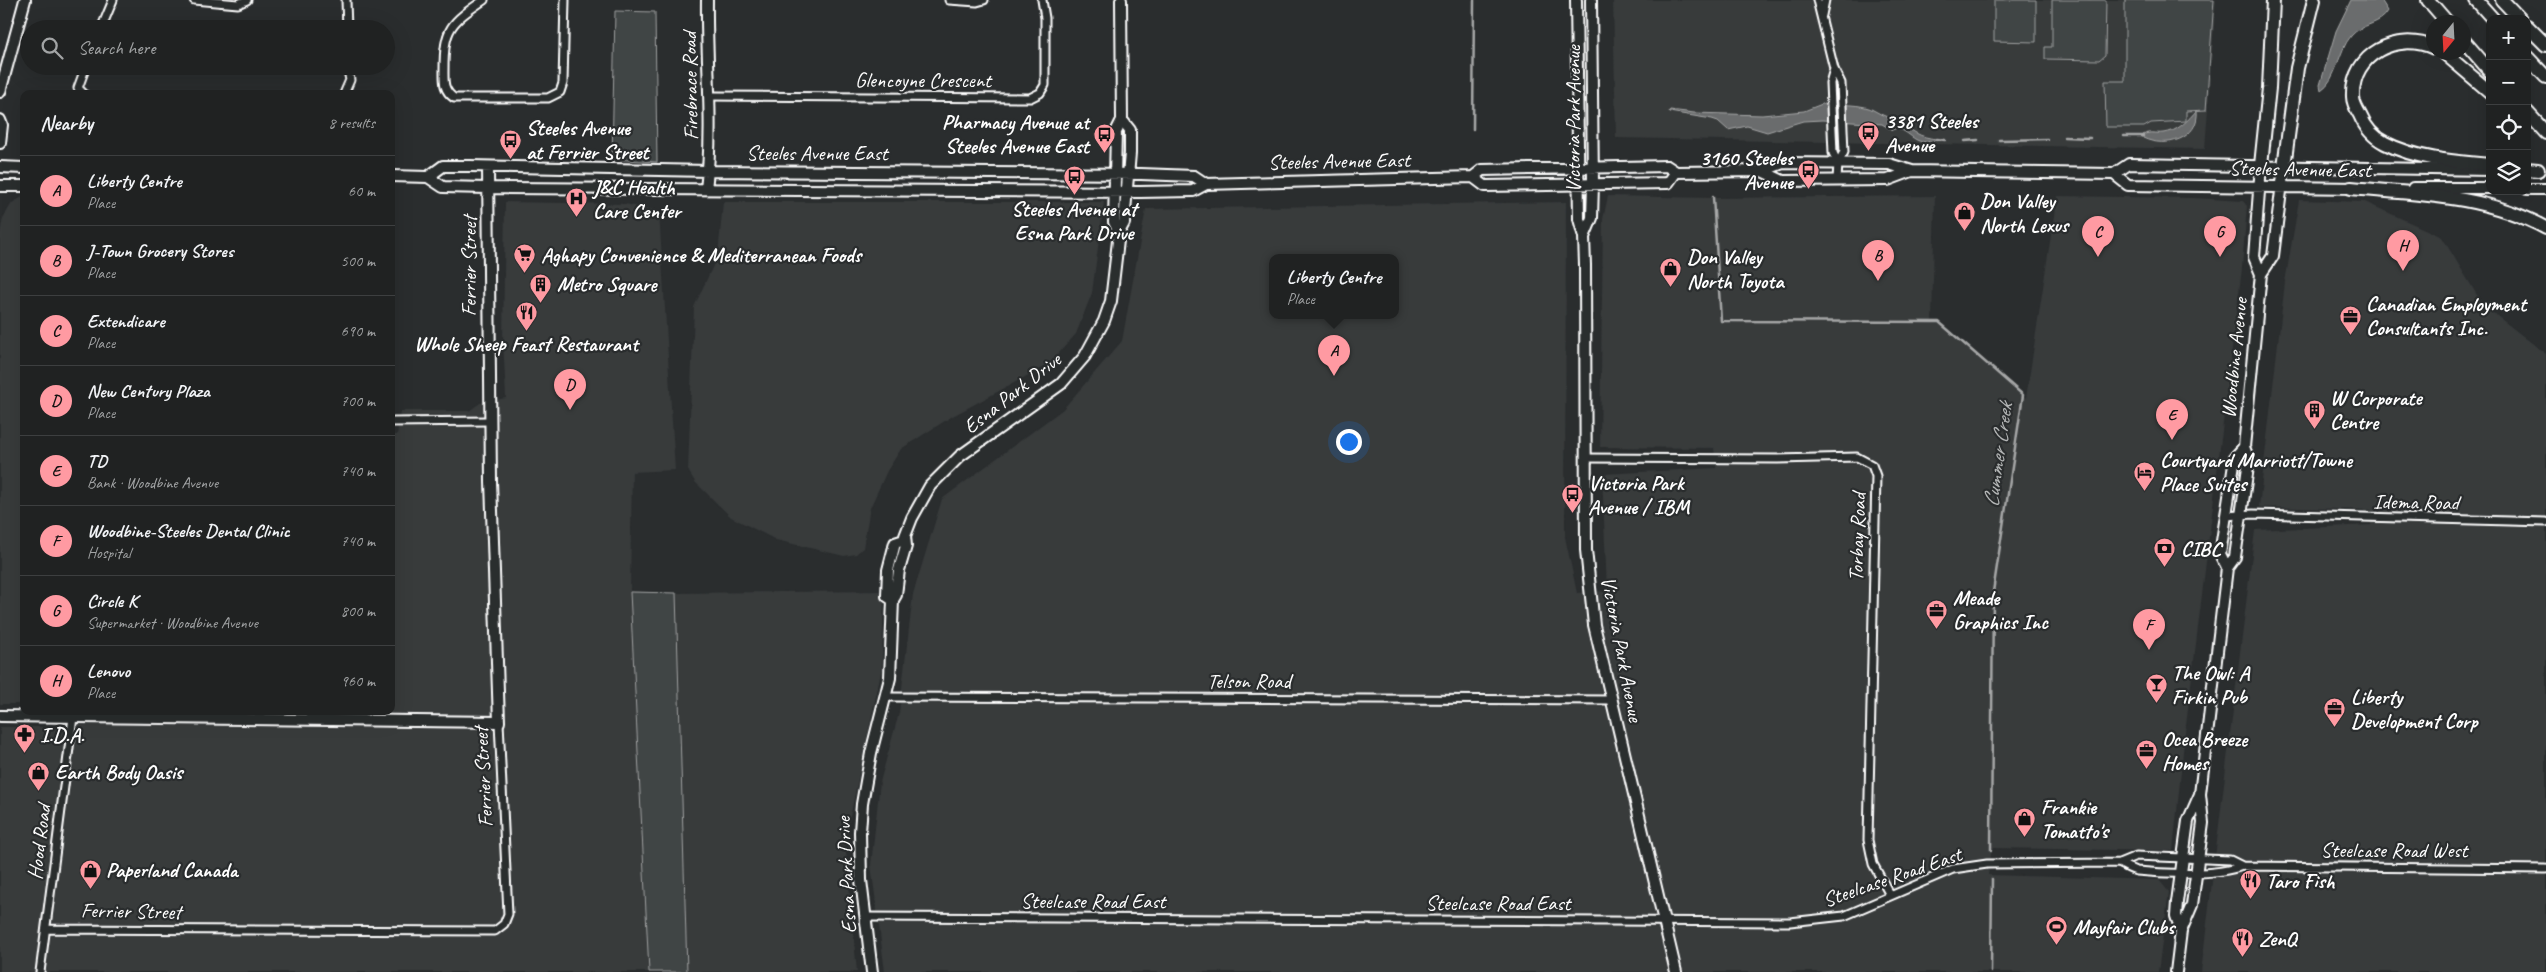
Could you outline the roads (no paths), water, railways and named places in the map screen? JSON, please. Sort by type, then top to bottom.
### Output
[{"type":"highway","points":[[2261,165],[2269,88],[2273,0]]},
{"type":"highway","points":[[2284,167],[2297,68],[2314,0]]},
{"type":"highway","points":[[2428,0],[2440,15]]},
{"type":"highway","points":[[2476,0],[2489,15]]},
{"type":"highway","points":[[2502,0],[2516,15]]},
{"type":"highway","points":[[2531,30],[2546,45]]},
{"type":"highway","points":[[2426,45],[2406,40],[2385,46],[2365,60],[2354,77],[2353,99],[2362,121],[2371,134],[2385,143],[2441,160],[2486,165]]},
{"type":"highway","points":[[2471,49],[2486,66]]},
{"type":"highway","points":[[2452,60],[2486,89]]},
{"type":"highway","points":[[2530,60],[2546,77]]},
{"type":"highway","points":[[2531,116],[2546,133]]},
{"type":"highway","points":[[2531,127],[2546,137]]},
{"type":"highway","points":[[2350,188],[2454,197],[2512,212],[2546,228]]},
{"type":"main road","points":[[0,92],[24,0]]},
{"type":"main road","name":"Firebrace Road","points":[[706,189],[710,96],[708,0]]},
{"type":"main road","points":[[1121,0],[1122,120]]},
{"type":"main road","name":"Victoria Park Avenue","points":[[1576,0],[1579,219],[1584,237],[1586,550],[1592,604],[1612,700],[1676,972]]},
{"type":"main road","name":"Victoria Park Avenue","points":[[1584,237],[1592,218],[1594,166],[1591,0]]},
{"type":"main road","points":[[0,120],[2,125],[0,143]]},
{"type":"main road","name":"Esna Park Drive","points":[[872,972],[860,852],[862,804],[871,753],[886,697],[891,658],[893,600],[896,595],[899,570],[906,546],[904,540],[921,500],[944,472],[960,456],[1061,384],[1085,356],[1104,321],[1111,301],[1118,232],[1114,222],[1116,132],[1122,120],[1130,130],[1129,174],[1124,223],[1118,232]]},
{"type":"main road","name":"Steeles Avenue East","points":[[395,176],[428,177],[443,186],[488,188],[1127,192],[1193,191],[1206,184],[1473,177],[1482,170],[1578,166],[1667,166],[1676,172],[1762,171],[1783,163],[1838,163],[1889,164],[1912,171],[2114,174],[2129,164],[2486,170]]},
{"type":"main road","name":"Woodbine Avenue","points":[[2176,972],[2181,931],[2192,905],[2203,823],[2200,794],[2227,568],[2235,557],[2248,460],[2244,447],[2261,274],[2254,257],[2261,165]]},
{"type":"main road","name":"Steeles Avenue East","points":[[428,177],[443,166],[708,171],[1129,174],[1194,176],[1206,184]]},
{"type":"main road","points":[[0,167],[20,168]]},
{"type":"main road","name":"Ferrier Street","points":[[488,167],[490,421],[499,722]]},
{"type":"main road","name":"Woodbine Avenue","points":[[2261,274],[2273,256],[2284,167]]},
{"type":"main road","name":"Steeles Avenue East","points":[[1762,171],[1783,181],[1888,180],[1912,171]]},
{"type":"main road","name":"Steeles Avenue East","points":[[1473,177],[1485,186],[1668,183],[1676,172]]},
{"type":"main road","name":"Steeles Avenue East","points":[[2114,174],[2128,185],[2486,188]]},
{"type":"main road","points":[[0,186],[20,186]]},
{"type":"main road","points":[[2531,188],[2546,188]]},
{"type":"main road","name":"Woodbine Avenue","points":[[2227,568],[2220,554],[2235,457],[2244,447]]},
{"type":"main road","points":[[0,716],[499,722]]},
{"type":"main road","name":"Woodbine Avenue","points":[[2181,931],[2176,916],[2188,821],[2200,794]]},
{"type":"street","points":[[105,20],[113,0]]},
{"type":"street","points":[[194,0],[238,4],[247,0]]},
{"type":"street","points":[[346,0],[347,20]]},
{"type":"street","points":[[484,0],[455,22],[445,40],[444,85],[447,93],[454,98],[548,98],[560,92],[563,83],[565,0]]},
{"type":"street","points":[[949,0],[977,2],[984,0]]},
{"type":"street","name":"Glencoyne Crescent","points":[[710,96],[1030,98],[1040,93],[1045,85],[1045,18],[1042,0]]},
{"type":"street","points":[[1817,0],[1834,69],[1841,83],[1844,152],[1838,163],[1837,180]]},
{"type":"street","points":[[1821,17],[1825,0]]},
{"type":"street","points":[[1834,69],[1830,83],[1833,153],[1838,163]]},
{"type":"street","points":[[80,90],[78,88],[83,75]]},
{"type":"street","points":[[346,90],[350,80],[349,75]]},
{"type":"street","points":[[395,422],[490,421]]},
{"type":"street","name":"Torbay Road","points":[[1585,458],[1778,459],[1857,457],[1872,465],[1876,476],[1868,840],[1873,864],[1890,895]]},
{"type":"street","name":"Idema Road","points":[[2226,516],[2546,522]]},
{"type":"street","name":"Telson Road","points":[[886,697],[1612,700]]},
{"type":"street","name":"Hood Road","points":[[40,972],[72,717]]},
{"type":"street","name":"Ferrier Street","points":[[46,929],[495,931],[504,924],[508,914],[499,722]]},
{"type":"street","name":"Steelcase Road East","points":[[865,917],[1663,922],[1822,920],[1860,910],[1890,895],[1953,869],[1988,864],[2119,863],[2136,856],[2198,859]]},
{"type":"street","name":"Steelcase Road West","points":[[2198,859],[2230,860],[2242,866]]},
{"type":"street","name":"Steelcase Road East","points":[[2119,863],[2135,870],[2181,872]]},
{"type":"street","name":"Steelcase Road West","points":[[2181,872],[2229,871],[2242,866],[2546,869]]},
{"type":"waterway","points":[[1473,129],[1474,0]]},
{"type":"waterway","points":[[2124,136],[2143,136]]},
{"type":"waterway","points":[[2064,137],[2090,138]]},
{"type":"waterway","points":[[1937,139],[1945,140]]},
{"type":"waterway","points":[[1999,140],[2047,139]]},
{"type":"waterway","points":[[1965,141],[1978,140]]},
{"type":"waterway","name":"Cummer Creek","points":[[1713,197],[1721,321],[1939,322],[2023,395],[1993,592],[1991,850]]},
{"type":"waterway","name":"Cummer Creek","points":[[1991,972],[1992,879]]},
{"type":"place","name":"3381 Steeles Avenue","points":[[1869,152]]},
{"type":"place","name":"Pharmacy Avenue at Steeles Avenue East","points":[[1105,153]]},
{"type":"place","name":"Steeles Avenue at Ferrier Street","points":[[510,159]]},
{"type":"place","name":"3160 Steeles Avenue","points":[[1809,189]]},
{"type":"place","name":"Steeles Avenue at Esna Park Drive","points":[[1074,196]]},
{"type":"place","name":"J&C Health Care Center","points":[[577,218]]},
{"type":"place","name":"Don Valley North Lexus","points":[[1964,232]]},
{"type":"place","name":"Extendicare","points":[[2098,257]]},
{"type":"place","name":"Circle K","points":[[2220,257]]},
{"type":"place","name":"Lenovo","points":[[2403,271]]},
{"type":"place","name":"Aghapy Convenience & Mediterranean Foods","points":[[525,274]]},
{"type":"place","name":"J-Town Grocery Stores","points":[[1878,281]]},
{"type":"place","name":"Don Valley North Toyota","points":[[1671,288]]},
{"type":"place","name":"Metro Square","points":[[541,303]]},
{"type":"place","name":"Whole Sheep Feast Restaurant","points":[[526,331]]},
{"type":"place","name":"Canadian Employment Consultants Inc.","points":[[2350,335]]},
{"type":"place","name":"Liberty Centre","points":[[1334,376]]},
{"type":"place","name":"New Century Plaza","points":[[570,410]]},
{"type":"place","name":"W Corporate Centre","points":[[2314,429]]},
{"type":"place","name":"TD","points":[[2172,440]]},
{"type":"place","name":"Courtyard Marriott/Towne Place Suites","points":[[2144,491]]},
{"type":"place","name":"Victoria Park Avenue / IBM","points":[[1572,514]]},
{"type":"place","name":"CIBC","points":[[2165,568]]},
{"type":"place","name":"Meade Graphics Inc","points":[[1937,629]]},
{"type":"place","name":"Woodbine-Steeles Dental Clinic","points":[[2149,650]]},
{"type":"place","name":"The Owl: A Firkin Pub","points":[[2156,704]]},
{"type":"place","name":"Liberty Development Corp","points":[[2335,728]]},
{"type":"place","name":"I.D.A.","points":[[24,754]]},
{"type":"place","name":"Ocea Breeze Homes","points":[[2146,770]]},
{"type":"place","name":"Earth Body Oasis","points":[[39,791]]},
{"type":"place","name":"Frankie Tomatto's","points":[[2025,838]]},
{"type":"place","name":"Paperland Canada","points":[[90,889]]},
{"type":"place","name":"Taro Fish","points":[[2250,900]]},
{"type":"place","name":"Mayfair Clubs","points":[[2057,946]]},
{"type":"place","name":"ZenQ","points":[[2243,958]]}]
